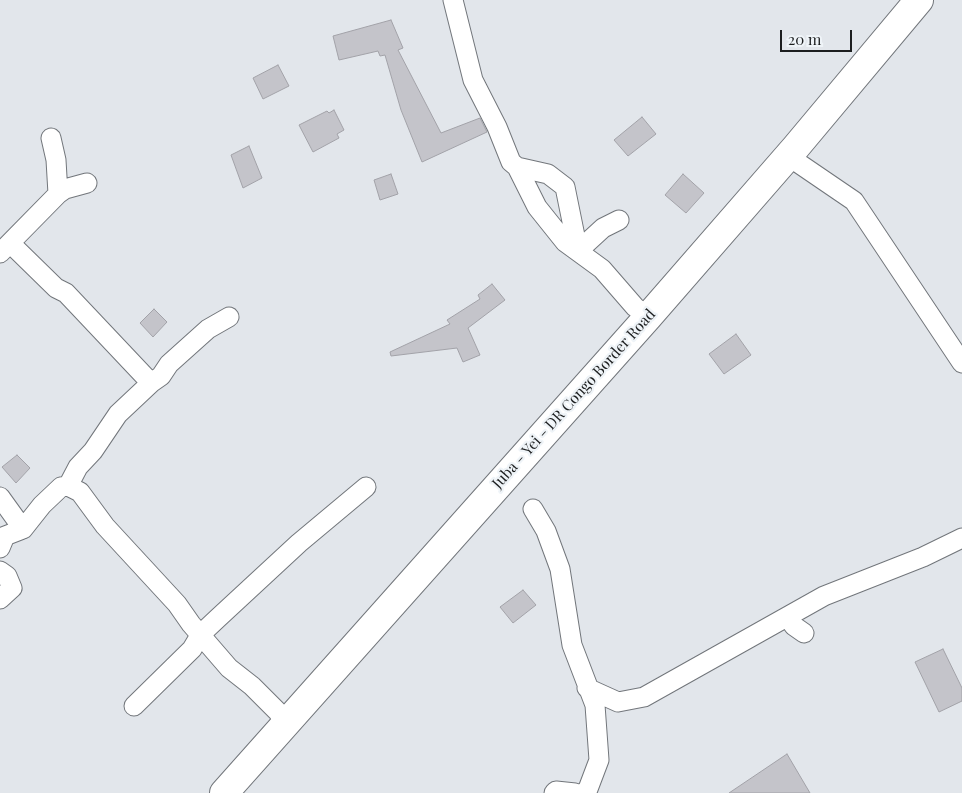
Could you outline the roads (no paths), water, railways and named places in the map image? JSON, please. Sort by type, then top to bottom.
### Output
[{"type":"main road","name":"Juba - Yei - DR Congo Border Road","points":[[224,793],[648,317],[788,156],[919,0]]},
{"type":"street","points":[[453,0],[473,80],[497,127],[511,162],[517,167],[537,206],[556,232],[602,268],[635,307],[648,317]]},
{"type":"street","points":[[51,138],[56,160],[58,194]]},
{"type":"street","points":[[788,156],[854,201],[962,363]]},
{"type":"street","points":[[517,167],[548,174],[564,187],[578,251]]},
{"type":"street","points":[[87,182],[65,188],[5,248],[56,288],[66,293],[151,383]]},
{"type":"street","points":[[578,251],[603,228],[619,220]]},
{"type":"street","points":[[68,486],[78,467],[93,451],[118,414],[151,383],[162,376],[174,359],[208,329],[229,317]]},
{"type":"street","points":[[0,548],[5,536],[23,529],[42,506],[61,488],[68,486],[80,492],[105,526],[177,604],[229,668],[252,686],[278,712],[285,724]]},
{"type":"street","points":[[134,706],[192,649],[201,634],[299,543],[366,487]]},
{"type":"street","points":[[0,497],[23,529]]},
{"type":"street","points":[[533,509],[546,531],[560,569],[572,645],[587,688],[596,705],[600,760],[588,789],[584,793]]},
{"type":"street","points":[[587,688],[618,702],[644,697],[824,596],[923,557],[962,538]]},
{"type":"street","points":[[0,571],[7,576],[12,588],[0,599]]},
{"type":"street","points":[[788,617],[794,626],[804,633]]},
{"type":"street","points":[[596,721],[613,715],[628,706],[630,700]]},
{"type":"street","points":[[554,793],[575,793]]}]
